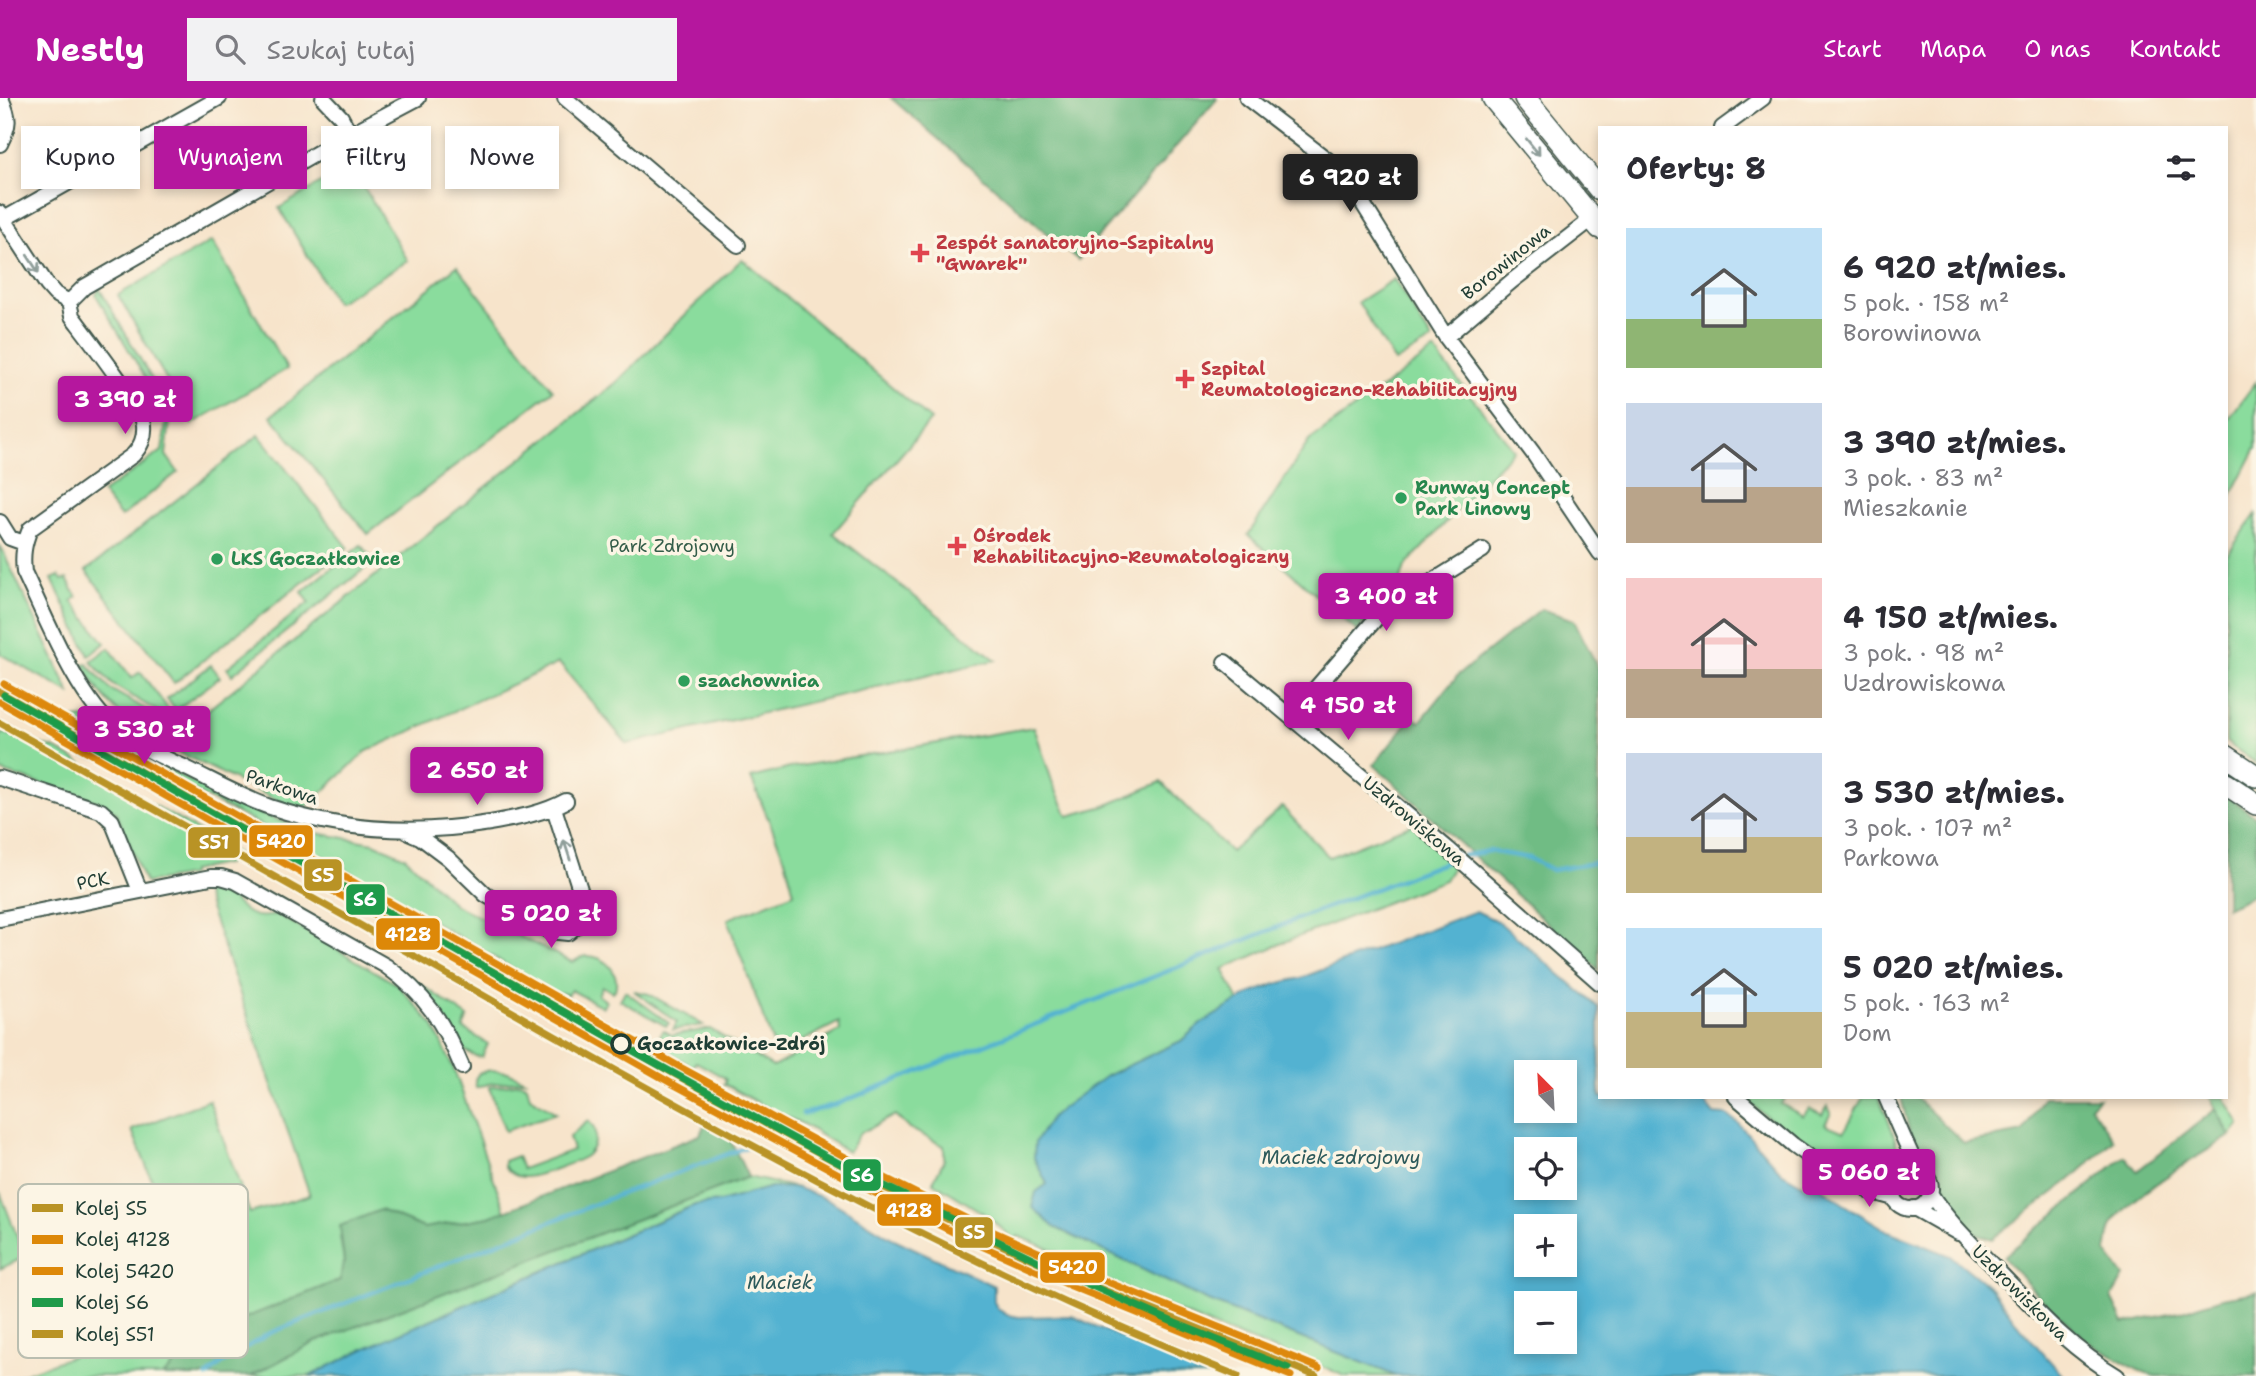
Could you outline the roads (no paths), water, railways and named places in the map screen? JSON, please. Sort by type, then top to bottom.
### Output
[{"type":"main road","points":[[1493,98],[1572,195],[1597,217]]},
{"type":"main road","points":[[1525,98],[1598,188]]},
{"type":"main road","points":[[2228,756],[2256,776]]},
{"type":"main road","points":[[2228,785],[2256,804]]},
{"type":"street","points":[[0,144],[9,120],[1,98]]},
{"type":"street","points":[[0,523],[10,538],[24,543],[30,529],[133,455],[141,446],[144,434],[140,412],[72,316],[69,302],[55,294],[47,285],[2,216],[219,98]]},
{"type":"street","points":[[323,98],[346,126]]},
{"type":"street","points":[[365,126],[418,98]]},
{"type":"street","points":[[565,98],[738,245]]},
{"type":"street","points":[[1247,98],[1330,161],[1350,183],[1446,337],[1533,453],[1598,550]]},
{"type":"street","points":[[1725,126],[1763,98]]},
{"type":"street","points":[[69,302],[84,286],[321,151]]},
{"type":"street","name":"Borowinowa","points":[[1446,337],[1512,281],[1597,217]]},
{"type":"street","name":"Parkowa","points":[[24,543],[24,572],[67,659],[89,701],[118,731],[160,755],[268,806],[327,823],[405,831],[474,825],[526,816],[560,804],[584,902],[581,922],[568,933],[549,931],[486,895],[448,858],[420,837],[405,831]]},
{"type":"street","points":[[1291,717],[1380,614],[1483,550]]},
{"type":"street","name":"Uzdrowiskowa","points":[[1225,662],[1447,849],[1598,981]]},
{"type":"street","points":[[0,778],[101,811],[112,821],[140,891]]},
{"type":"street","name":"PCK","points":[[0,919],[193,881],[221,877],[235,881],[386,966],[407,981],[442,1023],[461,1067]]},
{"type":"street","points":[[1738,1099],[1825,1168],[1863,1185],[1869,1191],[1894,1198]]},
{"type":"street","points":[[1887,1099],[1905,1144],[1912,1151],[1919,1171],[1928,1179],[1930,1193],[1927,1202],[1914,1208],[1901,1206],[1891,1191],[1905,1144]]},
{"type":"street","points":[[1863,1185],[1896,1177],[1906,1170],[1919,1171]]},
{"type":"street","name":"Uzdrowiskowa","points":[[1930,1193],[1959,1233],[2054,1330],[2117,1376]]},
{"type":"street","name":"Uzdrowiskowa","points":[[1914,1208],[1959,1233]]},
{"type":"water","name":"Maciek zdrojowy","points":[[1476,911],[1499,922],[1598,1007],[1598,1099],[1702,1099],[1714,1114],[1727,1115],[1738,1123],[1781,1172],[1806,1186],[1820,1186],[1888,1231],[1951,1256],[1992,1289],[2015,1321],[2063,1376],[1396,1376],[1204,1299],[1054,1227],[1032,1207],[1036,1192],[1047,1184],[1034,1158],[1035,1142],[1050,1119],[1106,1076],[1181,1041],[1202,1023],[1252,993],[1301,978]]},
{"type":"water","name":"Maciek","points":[[771,1187],[798,1188],[831,1201],[892,1238],[994,1286],[994,1302],[998,1309],[1007,1315],[1072,1316],[1210,1376],[310,1376],[366,1348],[695,1205],[720,1202]]},
{"type":"waterway","points":[[1462,856],[1489,851],[1529,858],[1552,870],[1598,862]]},
{"type":"waterway","points":[[803,1114],[837,1104],[1454,859]]},
{"type":"waterway","points":[[248,1347],[268,1334],[749,1146]]},
{"type":"waterway","points":[[207,1376],[230,1358]]},
{"type":"rail line","name":"5420","points":[[4,684],[680,1067],[871,1171],[983,1227],[1078,1270],[1319,1368]]},
{"type":"rail line","name":"S5","points":[[0,692],[676,1075],[867,1179],[979,1235],[1074,1278],[1316,1376]]},
{"type":"rail line","name":"S6","points":[[4,695],[635,1052],[848,1168],[1065,1274],[1175,1323],[1288,1368]]},
{"type":"rail line","name":"4128","points":[[0,702],[671,1083],[863,1187],[975,1243],[1071,1286],[1291,1376]]},
{"type":"rail line","name":"S51","points":[[0,723],[613,1069],[817,1180],[1025,1283],[1238,1376]]},
{"type":"place","name":"Zespół sanatoryjno-Szpitalny \"Gwarek\"","points":[[920,253]]},
{"type":"place","name":"Szpital Reumatologiczno-Rehabilitacyjny","points":[[1185,379]]},
{"type":"place","name":"Runway Concept Park Linowy","points":[[1401,498]]},
{"type":"place","name":"Ośrodek Rehabilitacyjno-Reumatologiczny","points":[[957,546]]},
{"type":"place","name":"LKS Goczałkowice","points":[[217,559]]},
{"type":"place","name":"szachownica","points":[[684,681]]},
{"type":"place","name":"Goczałkowice-Zdrój","points":[[621,1044]]},
{"type":"park label","name":"Park Zdrojowy","points":[[672,546]]}]
